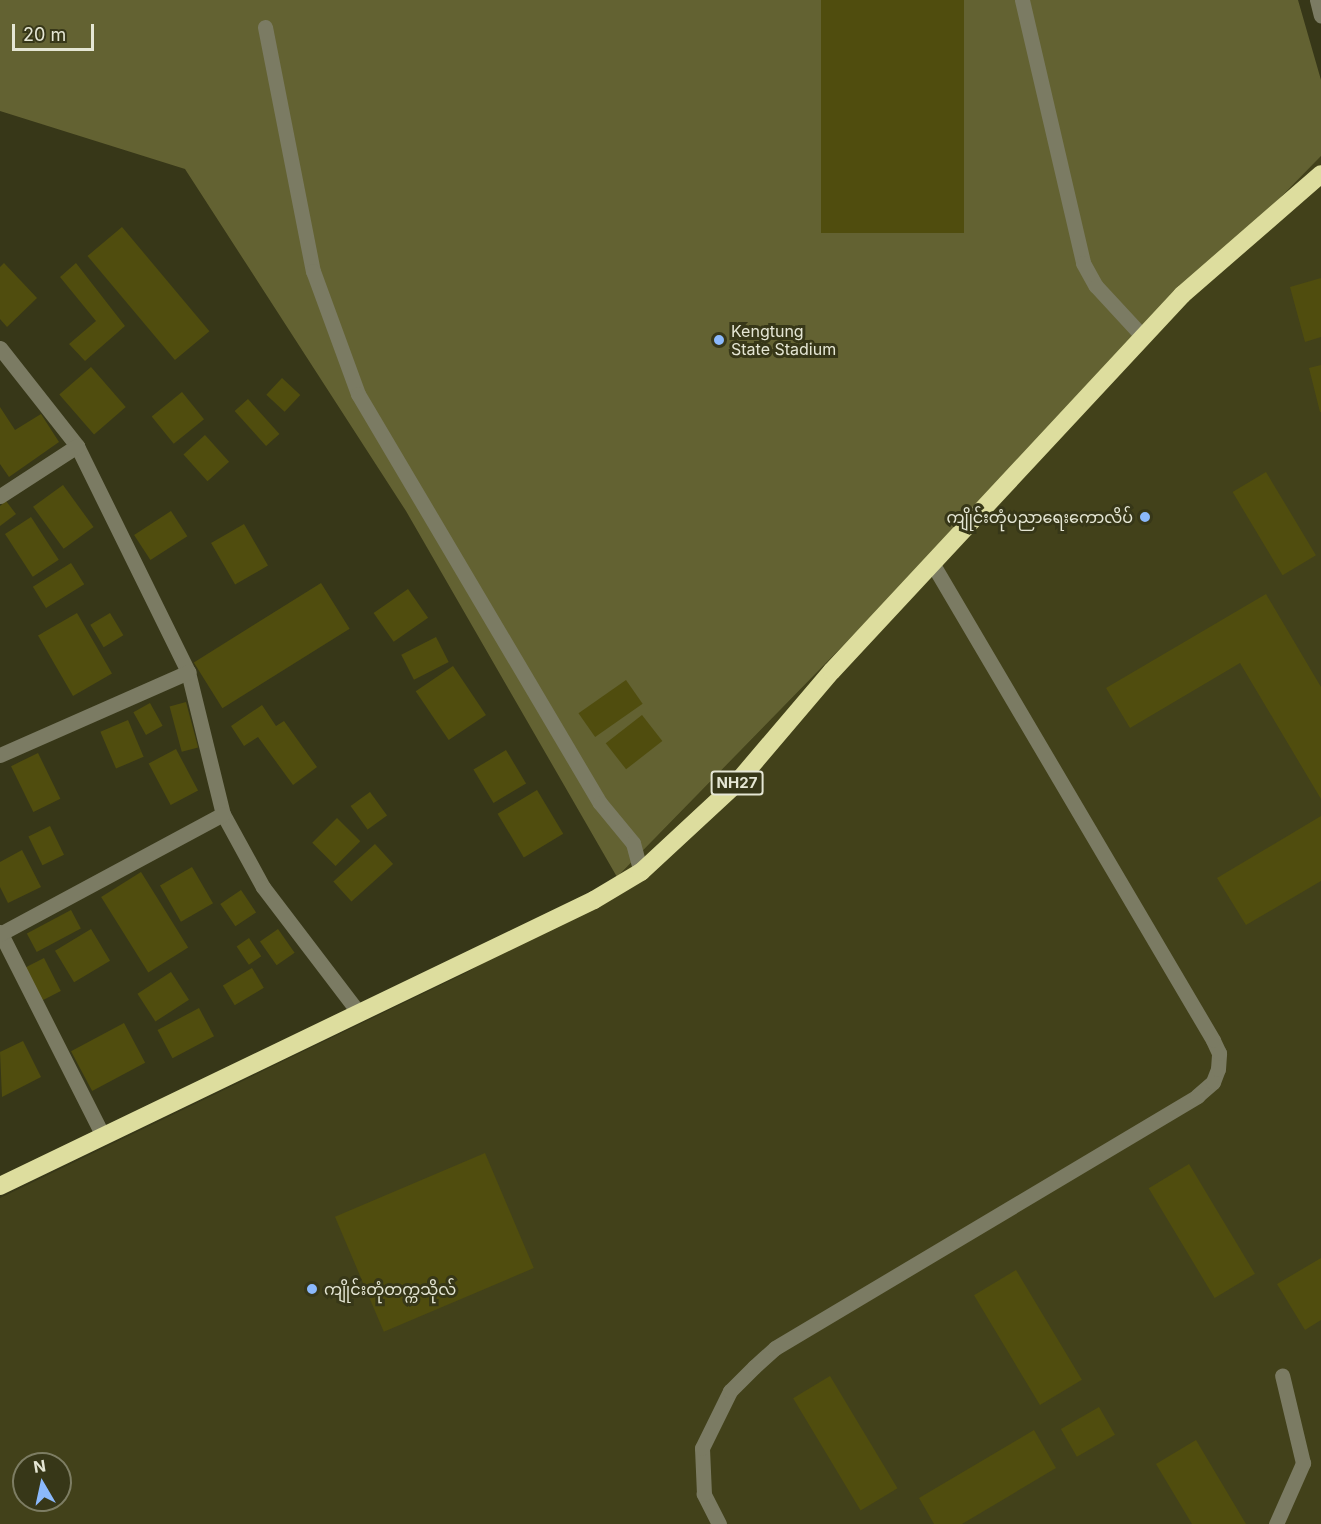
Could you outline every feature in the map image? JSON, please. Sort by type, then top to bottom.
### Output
[{"type":"highway","name":"NH27","points":[[0,1186],[594,900],[641,872],[735,786],[932,563],[1182,295],[1321,174]]},
{"type":"street","points":[[1022,0],[1083,263],[1096,286],[1143,337]]},
{"type":"street","points":[[1317,0],[1321,16]]},
{"type":"street","points":[[265,27],[313,271],[358,394],[600,803],[633,843],[641,872]]},
{"type":"street","points":[[0,348],[77,446],[188,672],[223,814],[263,887],[359,1013]]},
{"type":"street","points":[[0,496],[77,446]]},
{"type":"street","points":[[719,1524],[704,1494],[702,1448],[730,1391],[754,1367],[775,1348],[1197,1096],[1213,1082],[1218,1069],[1219,1053],[1213,1040],[932,563]]},
{"type":"street","points":[[0,755],[188,672]]},
{"type":"street","points":[[103,1136],[0,933],[223,814]]},
{"type":"street","points":[[1276,1524],[1302,1463],[1282,1375]]},
{"type":"shaded area","name":"Kengtung State Stadium","points":[[0,0],[1298,0],[1321,80],[1321,156],[617,877],[406,511],[185,169],[0,111]]},
{"type":"shaded area","name":"ကျိုင်းတုံပညာရေးကောလိပ်","points":[[1321,156],[1321,1524],[0,1524],[0,1198],[468,972],[617,877]]},
{"type":"building","points":[[821,0],[964,0],[964,233],[821,233]]},
{"type":"building","points":[[122,227],[209,331],[175,360],[88,256]]},
{"type":"building","points":[[4,263],[37,298],[7,327],[0,319],[0,267]]},
{"type":"building","points":[[76,263],[125,326],[85,361],[69,344],[96,321],[60,277]]},
{"type":"building","points":[[1321,278],[1321,337],[1305,342],[1290,287]]},
{"type":"building","points":[[1321,365],[1321,412],[1320,412],[1309,368]]},
{"type":"building","points":[[91,367],[126,407],[94,435],[59,395]]},
{"type":"building","points":[[282,378],[300,395],[285,412],[266,395]]},
{"type":"building","points":[[182,392],[204,419],[174,444],[152,417]]},
{"type":"building","points":[[248,399],[279,434],[266,446],[235,411]]},
{"type":"building","points":[[0,407],[15,430],[41,414],[59,442],[9,477],[0,464]]},
{"type":"building","points":[[205,435],[229,462],[208,481],[183,454]]},
{"type":"building","points":[[1266,472],[1316,555],[1283,575],[1233,492]]},
{"type":"building","points":[[63,485],[94,527],[64,549],[33,507]]},
{"type":"building","points":[[6,501],[16,514],[0,526],[0,506]]},
{"type":"building","points":[[171,511],[187,536],[150,560],[134,535]]},
{"type":"building","points":[[31,517],[59,560],[33,577],[5,534]]},
{"type":"building","points":[[244,524],[268,566],[235,585],[211,543]]},
{"type":"building","points":[[71,563],[84,584],[46,608],[33,587]]},
{"type":"building","points":[[321,583],[350,629],[222,708],[194,662]]},
{"type":"building","points":[[408,589],[428,618],[394,642],[374,613]]},
{"type":"building","points":[[1266,594],[1321,687],[1321,799],[1240,663],[1130,728],[1106,688]]},
{"type":"building","points":[[77,613],[112,674],[73,696],[38,636]]},
{"type":"building","points":[[110,613],[123,635],[104,647],[90,625]]},
{"type":"building","points":[[436,637],[449,662],[414,680],[401,655]]},
{"type":"building","points":[[453,666],[486,715],[449,740],[416,691]]},
{"type":"building","points":[[626,680],[643,704],[595,737],[578,713]]},
{"type":"building","points":[[186,702],[198,747],[182,752],[170,706]]},
{"type":"building","points":[[150,703],[163,726],[146,735],[133,712]]},
{"type":"building","points":[[262,705],[276,726],[284,721],[317,767],[293,785],[258,737],[244,746],[231,726]]},
{"type":"building","points":[[642,715],[662,741],[626,769],[606,743]]},
{"type":"building","points":[[128,720],[144,757],[116,769],[100,732]]},
{"type":"building","points":[[176,749],[198,790],[171,805],[149,764]]},
{"type":"building","points":[[506,750],[526,783],[494,803],[473,770]]},
{"type":"building","points":[[38,753],[60,799],[33,812],[11,766]]},
{"type":"building","points":[[537,790],[563,834],[524,857],[498,814]]},
{"type":"building","points":[[370,792],[387,815],[368,830],[351,806]]},
{"type":"building","points":[[1321,816],[1321,881],[1246,925],[1217,878]]},
{"type":"building","points":[[337,818],[360,841],[336,866],[312,843]]},
{"type":"building","points":[[50,826],[64,855],[42,865],[28,837]]},
{"type":"building","points":[[375,844],[393,864],[351,902],[333,881]]},
{"type":"building","points":[[22,850],[41,887],[8,903],[0,887],[0,862]]},
{"type":"building","points":[[192,867],[213,903],[181,922],[160,886]]},
{"type":"building","points":[[141,872],[188,947],[148,972],[101,897]]},
{"type":"building","points":[[241,890],[256,912],[235,926],[220,904]]},
{"type":"building","points":[[71,910],[81,929],[37,952],[27,933]]},
{"type":"building","points":[[91,929],[110,961],[74,982],[55,951]]},
{"type":"building","points":[[278,929],[295,953],[277,965],[260,942]]},
{"type":"building","points":[[249,938],[261,956],[249,965],[237,946]]},
{"type":"building","points":[[44,958],[61,991],[41,1001],[24,968]]},
{"type":"building","points":[[252,968],[264,988],[235,1005],[223,986]]},
{"type":"building","points":[[171,972],[189,1000],[155,1021],[137,994]]},
{"type":"building","points":[[199,1008],[214,1036],[173,1058],[158,1030]]},
{"type":"building","points":[[124,1023],[145,1063],[92,1091],[71,1051]]},
{"type":"building","points":[[23,1041],[41,1077],[2,1097],[0,1052]]},
{"type":"building","points":[[485,1153],[534,1268],[384,1332],[335,1217]]},
{"type":"building","points":[[1189,1164],[1255,1274],[1215,1298],[1149,1188]]},
{"type":"building","points":[[1321,1258],[1321,1320],[1305,1330],[1277,1284]]},
{"type":"building","points":[[1016,1270],[1082,1380],[1040,1405],[974,1295]]},
{"type":"building","points":[[830,1376],[897,1488],[861,1510],[793,1398]]},
{"type":"building","points":[[1099,1407],[1115,1435],[1077,1457],[1061,1429]]},
{"type":"building","points":[[1034,1430],[1056,1468],[962,1524],[934,1524],[919,1498]]},
{"type":"building","points":[[1196,1440],[1246,1524],[1192,1524],[1156,1464]]},
{"type":"place","name":"Kengtung State Stadium","points":[[719,340]]},
{"type":"place","name":"ကျိုင်းတုံပညာရေးကောလိပ်","points":[[1145,517]]},
{"type":"place","name":"ကျိုင်းတုံတက္ကသိုလ်","points":[[312,1289]]}]
